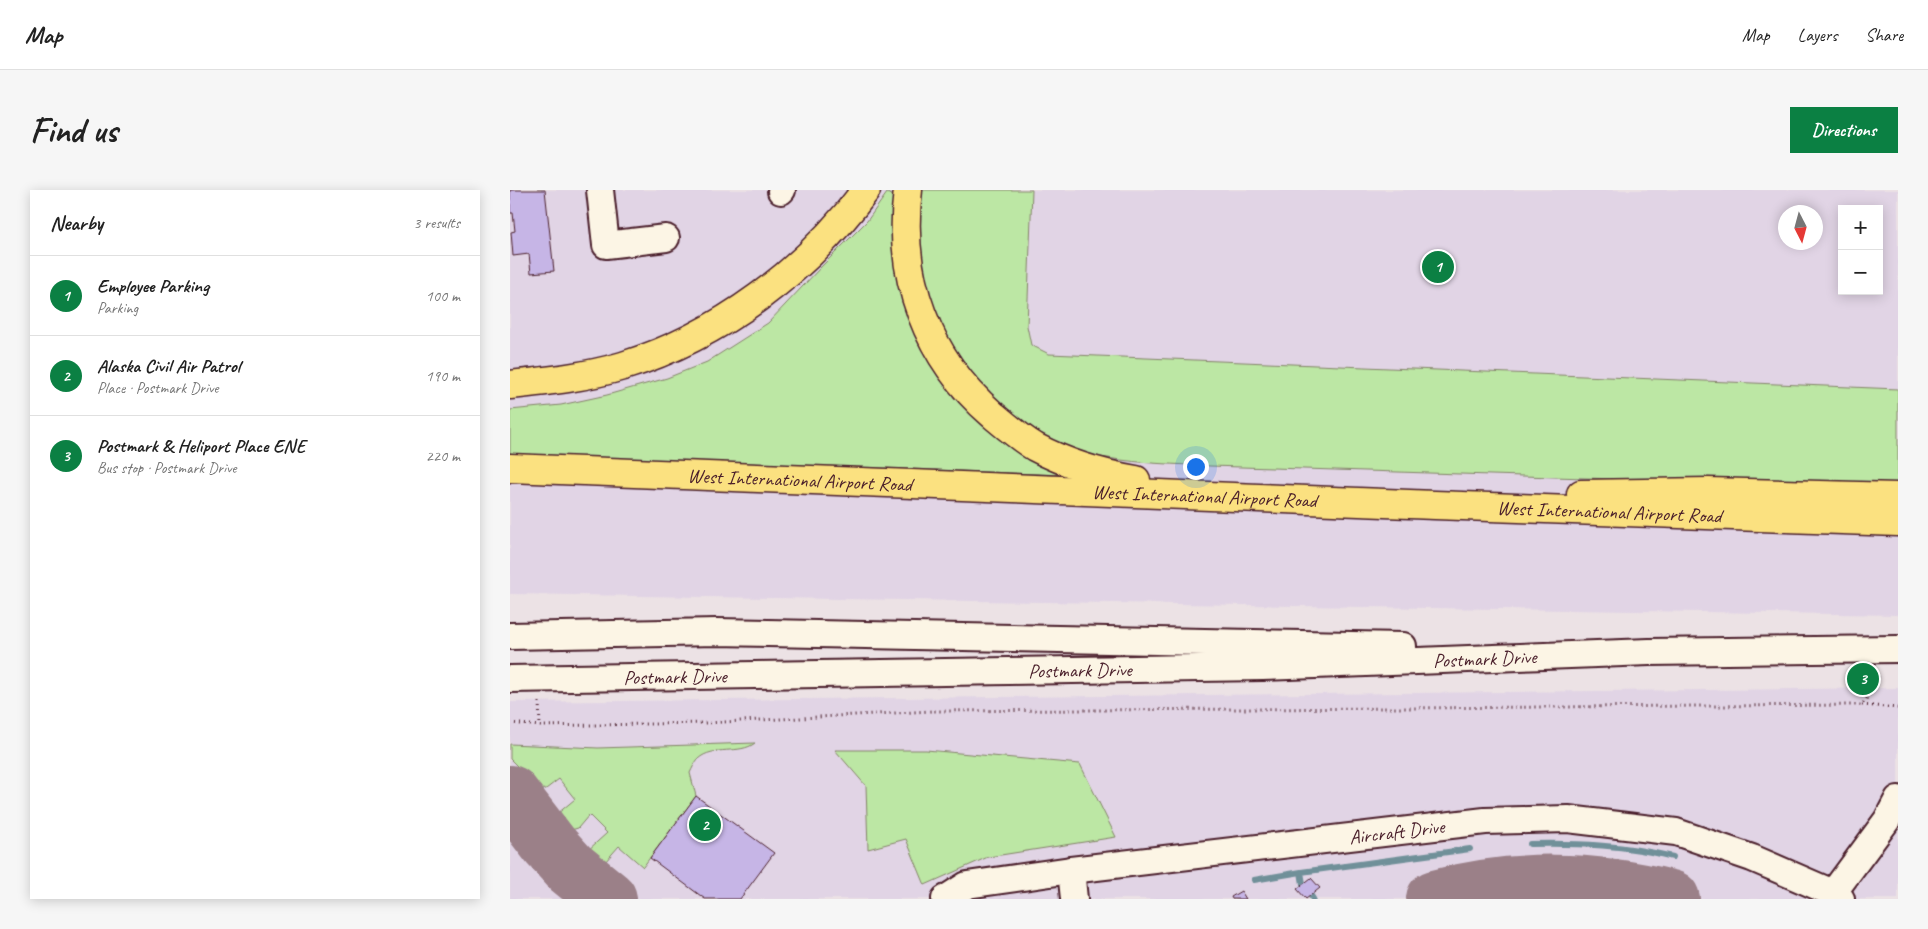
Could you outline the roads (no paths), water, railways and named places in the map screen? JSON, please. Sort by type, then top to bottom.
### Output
[{"type":"main road","points":[[510,385],[562,378],[622,366],[657,354],[718,323],[749,304],[816,249],[841,222],[866,190]]},
{"type":"main road","points":[[908,190],[906,223],[909,267],[922,317],[931,339],[945,362],[980,404],[1008,428],[1034,446],[1066,461],[1095,471],[1122,477],[1241,497]]},
{"type":"main road","name":"West International Airport Road","points":[[510,468],[1898,522]]},
{"type":"main road","points":[[1435,505],[1617,493],[1708,492],[1898,497]]},
{"type":"street","points":[[600,190],[606,245],[666,238]]},
{"type":"street","name":"Postmark Drive","points":[[510,636],[717,632],[1649,652]]},
{"type":"street","name":"Postmark Drive","points":[[510,679],[1262,668],[1649,652],[1892,649]]},
{"type":"street","points":[[1837,896],[1887,820],[1898,799]]},
{"type":"street","name":"Aircraft Drive","points":[[945,899],[967,885],[1071,870],[1485,821],[1568,819],[1676,832],[1752,858],[1837,896]]},
{"type":"street","points":[[1071,870],[1074,899]]},
{"type":"waterway","points":[[1530,844],[1602,846],[1638,850],[1673,857]]},
{"type":"waterway","points":[[1254,880],[1470,849]]},
{"type":"waterway","points":[[1301,872],[1303,884],[1313,899]]},
{"type":"place","name":"Employee Parking","points":[[1438,267]]},
{"type":"place","name":"Postmark & Heliport Place ENE","points":[[1863,679]]},
{"type":"place","name":"Alaska Civil Air Patrol","points":[[705,825]]}]
